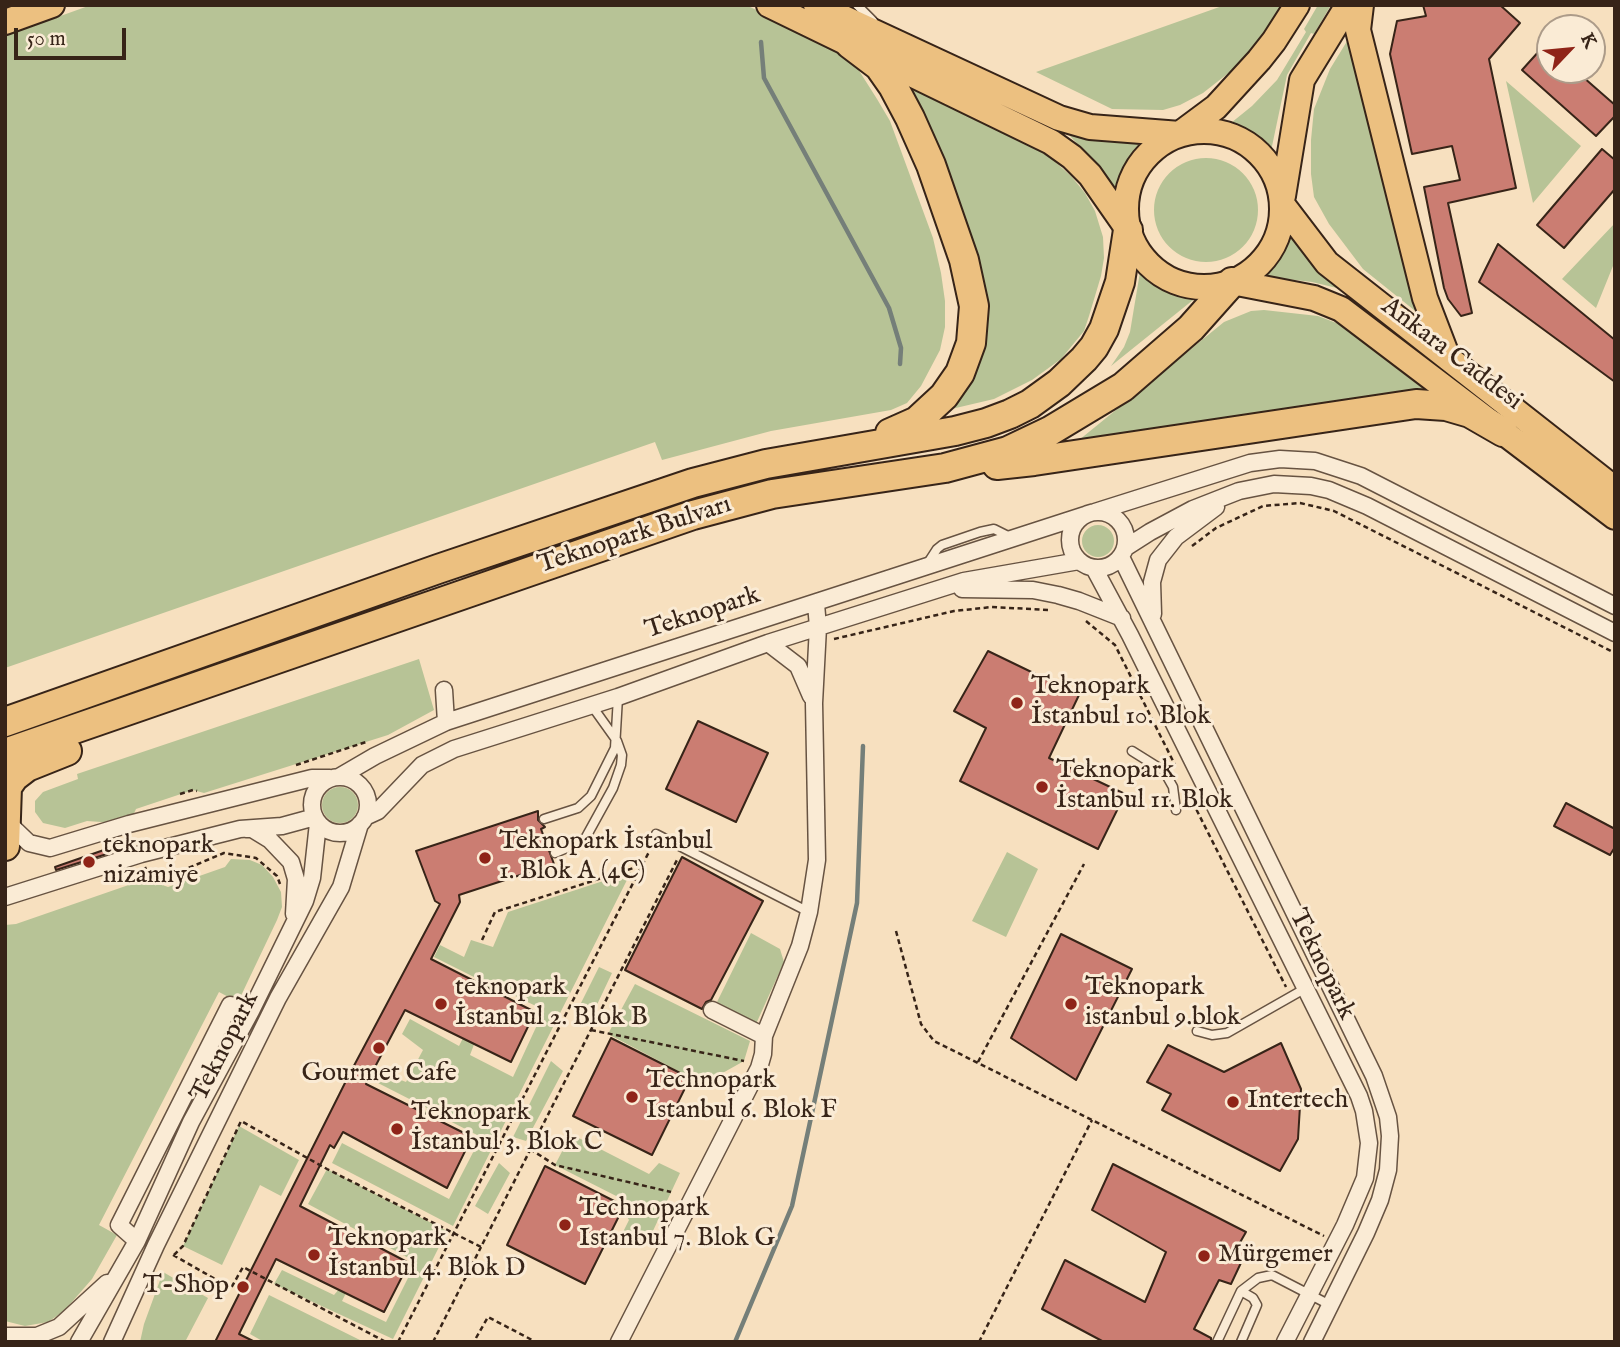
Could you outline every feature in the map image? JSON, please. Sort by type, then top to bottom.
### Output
[{"type":"highway","points":[[850,44],[879,66],[910,118],[931,165],[964,260],[974,306],[971,343],[960,373],[944,396],[917,421],[859,448]]},
{"type":"highway","name":"Teknopark Bulvarı","points":[[10,720],[438,569],[693,483],[766,464],[955,431],[986,423],[1030,404],[1059,383],[1084,359],[1104,329],[1120,282],[1128,230]]},
{"type":"highway","name":"Teknopark Bulvarı","points":[[5,753],[727,505],[772,494],[945,468],[988,457],[1029,442],[1123,387],[1191,328],[1231,282]]},
{"type":"highway","points":[[945,468],[1034,461],[1416,404],[1446,406],[1469,413],[1503,432]]},
{"type":"highway","points":[[5,846],[7,788],[14,777],[27,767],[352,649],[401,615]]},
{"type":"main road","points":[[5,22],[52,5]]},
{"type":"main road","points":[[769,5],[1051,142],[1072,157],[1090,175],[1128,230],[1141,256],[1163,276],[1198,287],[1241,278],[1259,265],[1272,247],[1280,226],[1302,80],[1348,5]]},
{"type":"main road","points":[[816,5],[1059,118],[1090,127],[1181,134],[1219,132],[1242,141],[1270,167],[1280,189],[1282,204]]},
{"type":"main road","points":[[1128,230],[1125,206],[1130,182],[1142,161],[1159,144],[1181,134],[1216,107],[1259,60],[1297,5]]},
{"type":"main road","points":[[1361,5],[1358,30],[1425,298],[1448,359]]},
{"type":"main road","name":"Ankara Caddesi","points":[[1282,204],[1327,263],[1615,489]]},
{"type":"main road","name":"Ankara Caddesi","points":[[1231,282],[1314,298],[1341,309],[1615,517]]},
{"type":"street","name":"Teknopark","points":[[1615,606],[1361,476],[1315,461],[1280,459],[1250,463],[446,722],[322,783],[313,798],[312,807],[317,820],[326,829],[344,832],[378,811],[414,773],[442,754],[592,706],[768,643],[938,589],[988,575],[1087,565],[1109,566],[1150,532],[1193,509],[1239,491],[1274,484],[1329,490],[1367,506],[1615,633]]},
{"type":"street","name":"Teknopark","points":[[1153,624],[1153,571],[1164,550],[1188,527],[1239,491]]},
{"type":"street","name":"Teknopark","points":[[1286,1342],[1336,1243],[1364,1178],[1369,1143],[1367,1127],[1359,1096],[1122,618],[1087,565],[1072,549],[1070,535],[1077,522],[1092,513],[1108,514],[1119,522],[1126,535],[1123,553],[1153,624],[1374,1076],[1388,1117],[1390,1155],[1383,1193],[1312,1342]]},
{"type":"street","name":"Teknopark","points":[[938,589],[1033,590],[1079,601],[1122,618]]},
{"type":"street","points":[[816,604],[818,627]]},
{"type":"street","name":"Teknopark","points":[[619,1342],[759,1068],[764,1036],[800,946],[809,912],[817,860],[814,703],[818,627]]},
{"type":"street","name":"Teknopark","points":[[768,643],[798,666],[814,703]]},
{"type":"street","points":[[444,690],[446,722]]},
{"type":"street","name":"Teknopark","points":[[6,820],[29,843],[50,848],[129,824],[312,778],[357,782],[367,798],[341,887],[278,998],[156,1245],[112,1342]]},
{"type":"street","name":"Teknopark","points":[[5,897],[141,854],[240,829],[317,820]]},
{"type":"street","name":"Teknopark","points":[[79,1342],[137,1241],[191,1122],[251,1012],[305,901],[313,878],[317,820]]},
{"type":"street","name":"Teknopark","points":[[240,829],[252,829],[270,839],[291,862],[296,879],[293,925]]},
{"type":"street","points":[[712,1010],[764,1036]]},
{"type":"street","name":"Teknopark","points":[[610,1342],[725,1119],[763,1054]]},
{"type":"street","name":"Teknopark","points":[[5,1336],[37,1336],[59,1327],[119,1272]]},
{"type":"street","name":"Teknopark","points":[[120,1342],[134,1292]]},
{"type":"lane","points":[[857,5],[895,42]]},
{"type":"lane","points":[[544,819],[578,808],[587,801],[615,748],[618,697]]},
{"type":"lane","points":[[555,853],[580,842],[590,831],[618,775],[622,755],[617,741],[592,706]]},
{"type":"lane","points":[[1132,751],[1164,771],[1173,787],[1176,810]]},
{"type":"lane","points":[[656,834],[809,912]]},
{"type":"lane","points":[[1196,1031],[1212,1035],[1227,1033],[1306,988]]},
{"type":"lane","points":[[1217,1342],[1241,1291],[1258,1278],[1272,1275],[1330,1305]]},
{"type":"lane","points":[[1241,1291],[1253,1298],[1257,1305],[1257,1311],[1241,1342]]},
{"type":"path","points":[[1187,549],[1216,528],[1263,506],[1300,503],[1334,511],[1615,653]]},
{"type":"path","points":[[1130,635],[1115,645],[1179,774]]},
{"type":"path","points":[[285,769],[375,739]]},
{"type":"path","points":[[1185,787],[1291,997]]},
{"type":"path","points":[[170,797],[193,790],[204,793]]},
{"type":"path","points":[[398,1342],[653,844],[662,849]]},
{"type":"path","points":[[141,854],[147,873],[162,879],[224,853],[256,858],[277,876],[281,887]]},
{"type":"path","points":[[433,1342],[678,858],[670,853]]},
{"type":"path","points":[[978,1063],[1084,864]]},
{"type":"path","points":[[482,940],[495,912],[643,865]]},
{"type":"path","points":[[896,932],[923,1029],[934,1041],[1336,1243]]},
{"type":"path","points":[[591,1030],[744,1061]]},
{"type":"path","points":[[979,1342],[1092,1120]]},
{"type":"path","points":[[174,1255],[183,1246],[241,1121],[327,1169],[481,1247]]},
{"type":"path","points":[[530,1149],[555,1165],[671,1192]]},
{"type":"path","points":[[156,1245],[231,1289],[243,1267],[386,1342]]},
{"type":"path","points":[[476,1338],[488,1317],[536,1342]]},
{"type":"green space","points":[[91,5],[746,5],[851,58],[890,121],[933,238],[941,273],[945,327],[940,350],[921,386],[907,403],[891,410],[771,431],[662,460],[655,442],[5,668],[5,36]]},
{"type":"green space","points":[[1225,5],[1281,5],[1245,60],[1203,93],[1180,105],[1163,110],[1112,109],[1036,72]]},
{"type":"green space","points":[[1318,5],[1331,5],[1287,75],[1271,151],[1254,138],[1226,127],[1252,106],[1277,80],[1306,32],[1304,29]]},
{"type":"green space","points":[[1349,38],[1419,314],[1363,269],[1329,224],[1314,197],[1311,140],[1314,109],[1330,69]]},
{"type":"green space","points":[[1506,81],[1581,146],[1533,203]]},
{"type":"green space","points":[[907,85],[1052,159],[1085,193],[1095,211],[1103,237],[1101,276],[1084,331],[1061,359],[1032,380],[994,399],[943,411],[976,357]]},
{"type":"green space","points":[[1069,135],[1108,142],[1148,143],[1131,171],[1121,196],[1102,170]]},
{"type":"green space","points":[[1206,158],[1226,162],[1243,173],[1254,190],[1258,210],[1254,230],[1243,247],[1226,258],[1206,262],[1186,258],[1169,247],[1158,230],[1154,210],[1158,190],[1169,173],[1186,162]]},
{"type":"green space","points":[[1615,223],[1615,261],[1596,308],[1562,279]]},
{"type":"green space","points":[[1290,233],[1341,289],[1312,282],[1261,276],[1283,252]]},
{"type":"green space","points":[[1141,266],[1174,290],[1198,296],[1111,366],[1130,332]]},
{"type":"green space","points":[[1251,311],[1318,316],[1339,324],[1430,394],[1068,449],[1224,322]]},
{"type":"green space","points":[[1098,525],[1109,530],[1114,541],[1109,552],[1098,557],[1087,552],[1082,541],[1087,530]]},
{"type":"green space","points":[[419,659],[434,710],[388,735],[204,793],[193,790],[136,809],[129,824],[87,821],[65,828],[43,823],[35,812],[35,801],[43,792],[78,779],[77,774]]},
{"type":"green space","points":[[340,787],[352,793],[358,805],[352,817],[340,823],[328,817],[322,805],[328,793]]},
{"type":"green space","points":[[1007,852],[1038,869],[1006,937],[972,921]]},
{"type":"green space","points":[[231,859],[250,860],[262,865],[281,892],[282,907],[238,1002],[219,992],[99,1225],[117,1235],[92,1279],[64,1311],[48,1322],[25,1326],[5,1321],[5,925],[16,924],[146,879],[168,887],[225,867]]},
{"type":"green space","points":[[631,872],[453,1226],[332,1163],[342,1143],[449,1199],[481,1137],[438,1115],[433,1121],[423,1116],[427,1108],[378,1083],[383,1073],[406,1082],[423,1050],[402,1034],[410,1019],[459,1046],[464,1036],[475,1042],[470,1055],[513,1077],[544,1010],[501,989],[494,1001],[483,996],[488,984],[434,957],[440,945],[464,957],[471,940],[493,947],[508,912]]},
{"type":"green space","points":[[751,933],[780,949],[784,962],[756,1024],[717,1002]]},
{"type":"green space","points":[[599,967],[612,973],[594,1011],[579,1007]]},
{"type":"green space","points":[[635,984],[750,1041],[744,1061],[703,1084],[608,1034]]},
{"type":"green space","points":[[551,1061],[563,1071],[526,1141],[513,1137]]},
{"type":"green space","points":[[239,1126],[299,1160],[281,1196],[260,1185],[222,1265],[183,1246]]},
{"type":"green space","points":[[571,1134],[649,1174],[659,1163],[680,1173],[652,1233],[642,1242],[623,1232],[629,1220],[625,1214],[630,1203],[555,1165]]},
{"type":"green space","points":[[499,1163],[510,1173],[488,1214],[475,1206]]},
{"type":"green space","points":[[327,1169],[447,1231],[393,1339],[274,1284],[282,1270],[334,1295],[340,1288],[347,1291],[342,1301],[386,1322],[416,1262],[308,1204]]},
{"type":"green space","points":[[163,1272],[208,1298],[185,1342],[140,1342],[144,1324]]},
{"type":"green space","points":[[269,1295],[364,1342],[264,1342],[250,1334]]},
{"type":"building","points":[[1423,5],[1500,5],[1520,23],[1489,59],[1516,188],[1448,203],[1472,313],[1461,316],[1448,299],[1444,288],[1424,187],[1460,180],[1452,146],[1412,154],[1390,54],[1397,21],[1426,16]]},
{"type":"building","points":[[1536,54],[1536,82],[1522,70]]},
{"type":"building","points":[[1538,84],[1591,84],[1615,105],[1615,116],[1596,136]]},
{"type":"building","points":[[1602,149],[1615,160],[1615,189],[1564,248],[1537,225]]},
{"type":"building","points":[[1498,244],[1615,340],[1615,382],[1479,282]]},
{"type":"building","points":[[988,651],[1079,695],[1049,758],[1125,794],[1098,849],[960,781],[986,728],[954,711]]},
{"type":"building","points":[[698,721],[768,753],[736,822],[666,789]]},
{"type":"building","points":[[1566,803],[1615,829],[1615,847],[1610,855],[1554,826]]},
{"type":"building","points":[[538,811],[538,820],[545,827],[541,829],[554,864],[459,895],[460,902],[431,959],[535,1012],[511,1062],[405,1010],[366,1084],[472,1137],[447,1188],[343,1132],[334,1148],[330,1145],[300,1206],[409,1263],[384,1312],[276,1259],[239,1334],[255,1342],[215,1342],[349,1075],[440,904],[435,901],[416,851]]},
{"type":"building","points":[[124,843],[126,848],[56,870],[55,867]]},
{"type":"building","points":[[682,857],[763,901],[711,1000],[706,1002],[702,1009],[625,970]]},
{"type":"building","name":"Teknopark istanbul 9.blok","points":[[1061,934],[1132,969],[1076,1080],[1011,1038]]},
{"type":"building","name":"Technopark Istanbul 6. Blok F","points":[[611,1038],[690,1078],[652,1155],[573,1116]]},
{"type":"building","name":"Intertech","points":[[1281,1043],[1301,1089],[1298,1139],[1280,1171],[1162,1110],[1171,1094],[1147,1082],[1168,1045],[1224,1072]]},
{"type":"building","name":"Mürgemer","points":[[1113,1164],[1246,1232],[1238,1246],[1247,1250],[1231,1284],[1219,1280],[1194,1329],[1211,1338],[1211,1342],[1104,1342],[1042,1309],[1065,1260],[1145,1302],[1166,1252],[1092,1210]]},
{"type":"building","name":"Technopark Istanbul 7. Blok G","points":[[545,1166],[624,1206],[585,1284],[507,1245]]},
{"type":"waterway","points":[[761,42],[764,78],[889,308],[901,348],[900,364]]},
{"type":"waterway","points":[[735,1342],[792,1206],[857,903],[863,746]]},
{"type":"place","name":"Teknopark İstanbul 10. Blok","points":[[1017,703]]},
{"type":"place","name":"Teknopark İstanbul 11. Blok","points":[[1042,787]]},
{"type":"place","name":"Teknopark İstanbul 1. Blok A (4C)","points":[[485,858]]},
{"type":"place","name":"teknopark nizamiye","points":[[89,862]]},
{"type":"place","name":"teknopark İstanbul 2. Blok B","points":[[441,1004]]},
{"type":"place","name":"Teknopark istanbul 9.blok","points":[[1071,1004]]},
{"type":"place","name":"Gourmet Cafe","points":[[379,1048]]},
{"type":"place","name":"Technopark Istanbul 6. Blok F","points":[[632,1097]]},
{"type":"place","name":"Intertech","points":[[1233,1102]]},
{"type":"place","name":"Teknopark İstanbul 3. Blok C","points":[[397,1129]]},
{"type":"place","name":"Technopark Istanbul 7. Blok G","points":[[565,1225]]},
{"type":"place","name":"Teknopark İstanbul 4. Blok D","points":[[314,1255]]},
{"type":"place","name":"Mürgemer","points":[[1204,1256]]},
{"type":"place","name":"T-Shop","points":[[243,1287]]}]
